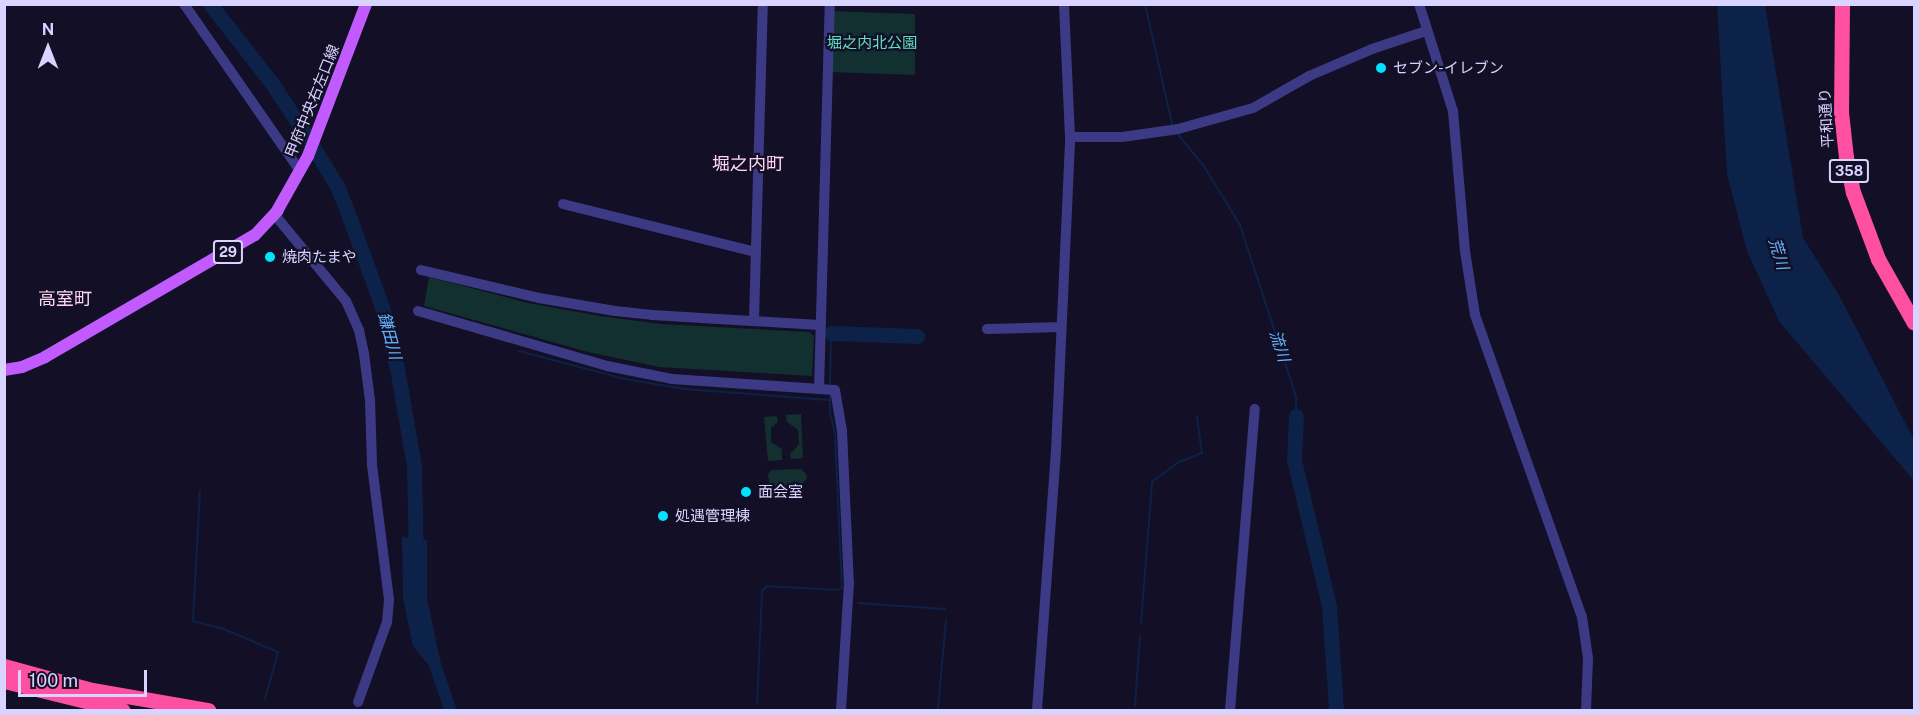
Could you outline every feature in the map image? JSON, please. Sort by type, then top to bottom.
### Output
[{"type":"highway","name":"平和通り","points":[[1842,4],[1841,112],[1853,192],[1878,259],[1914,323]]},
{"type":"highway","points":[[4,666],[92,690],[208,711]]},
{"type":"highway","points":[[4,681],[122,711]]},
{"type":"main road","name":"甲府中央右左口線","points":[[4,370],[22,367],[45,357],[255,236],[274,214],[308,156],[366,4]]},
{"type":"street","points":[[183,4],[300,171]]},
{"type":"street","points":[[754,320],[763,4]]},
{"type":"street","points":[[830,4],[820,325],[827,390],[842,431],[849,583],[841,711]]},
{"type":"street","points":[[1036,711],[1056,452],[1070,137],[1064,4]]},
{"type":"street","points":[[1419,4],[1454,116],[1467,269],[1481,336],[1582,617],[1588,658],[1586,711]]},
{"type":"street","points":[[1070,137],[1122,137],[1172,129],[1252,108],[1309,76],[1372,49],[1426,31]]},
{"type":"street","points":[[563,204],[756,252]]},
{"type":"street","points":[[274,214],[346,301],[359,330],[364,354],[370,400],[372,465],[389,600],[387,622],[358,702]]},
{"type":"street","points":[[421,270],[539,298],[615,310],[662,316],[820,325]]},
{"type":"street","points":[[418,310],[607,366],[672,379],[827,390]]},
{"type":"street","points":[[987,329],[1061,327]]},
{"type":"street","points":[[1230,711],[1255,409]]},
{"type":"green space","name":"堀之内北公園","points":[[830,11],[915,14],[915,75],[828,72]]},
{"type":"green space","points":[[429,277],[528,303],[600,316],[661,324],[809,332],[814,336],[812,376],[659,367],[588,352],[424,306]]},
{"type":"green space","points":[[801,414],[803,458],[791,459],[790,454],[799,444],[798,430],[787,422],[786,415]]},
{"type":"green space","points":[[777,416],[778,422],[771,428],[771,442],[782,449],[782,460],[768,461],[764,417]]},
{"type":"green space","points":[[801,469],[807,475],[806,480],[800,485],[773,486],[769,482],[768,474],[772,470]]},
{"type":"water","name":"荒川","points":[[1717,5],[1765,5],[1803,238],[1839,295],[1914,440],[1914,481],[1779,321],[1747,251],[1727,174]]},
{"type":"water","points":[[402,537],[427,540],[427,598],[441,664],[457,710],[444,710],[429,666],[413,646],[403,598]]},
{"type":"waterway","name":"鎌田川","points":[[210,4],[271,82],[337,186],[346,208],[382,307],[397,368],[414,466],[416,559]]},
{"type":"waterway","name":"流川","points":[[1145,4],[1173,128]]},
{"type":"waterway","name":"流川","points":[[1176,132],[1203,165],[1240,225],[1296,396],[1296,416]]},
{"type":"waterway","points":[[830,388],[831,333]]},
{"type":"waterway","name":"流川","points":[[831,333],[917,336]]},
{"type":"waterway","points":[[519,351],[625,379],[685,389],[829,400]]},
{"type":"waterway","points":[[757,703],[762,591],[767,586],[837,590],[842,588],[835,433],[830,413],[830,393]]},
{"type":"waterway","points":[[1141,623],[1152,482],[1179,462],[1202,453],[1197,416]]},
{"type":"waterway","name":"流川","points":[[1296,416],[1294,460],[1329,606],[1336,710]]},
{"type":"waterway","points":[[200,491],[193,621],[226,630],[278,652],[265,699]]},
{"type":"waterway","points":[[858,603],[945,609]]},
{"type":"waterway","points":[[938,708],[946,620]]},
{"type":"waterway","points":[[1135,705],[1140,636]]},
{"type":"place","name":"セブン-イレブン","points":[[1381,68]]},
{"type":"place","name":"焼肉たまや","points":[[270,257]]},
{"type":"place","name":"面会室","points":[[746,492]]},
{"type":"place","name":"処遇管理棟","points":[[663,516]]},
{"type":"district","name":"堀之内町","points":[[748,164]]},
{"type":"district","name":"高室町","points":[[65,299]]}]
